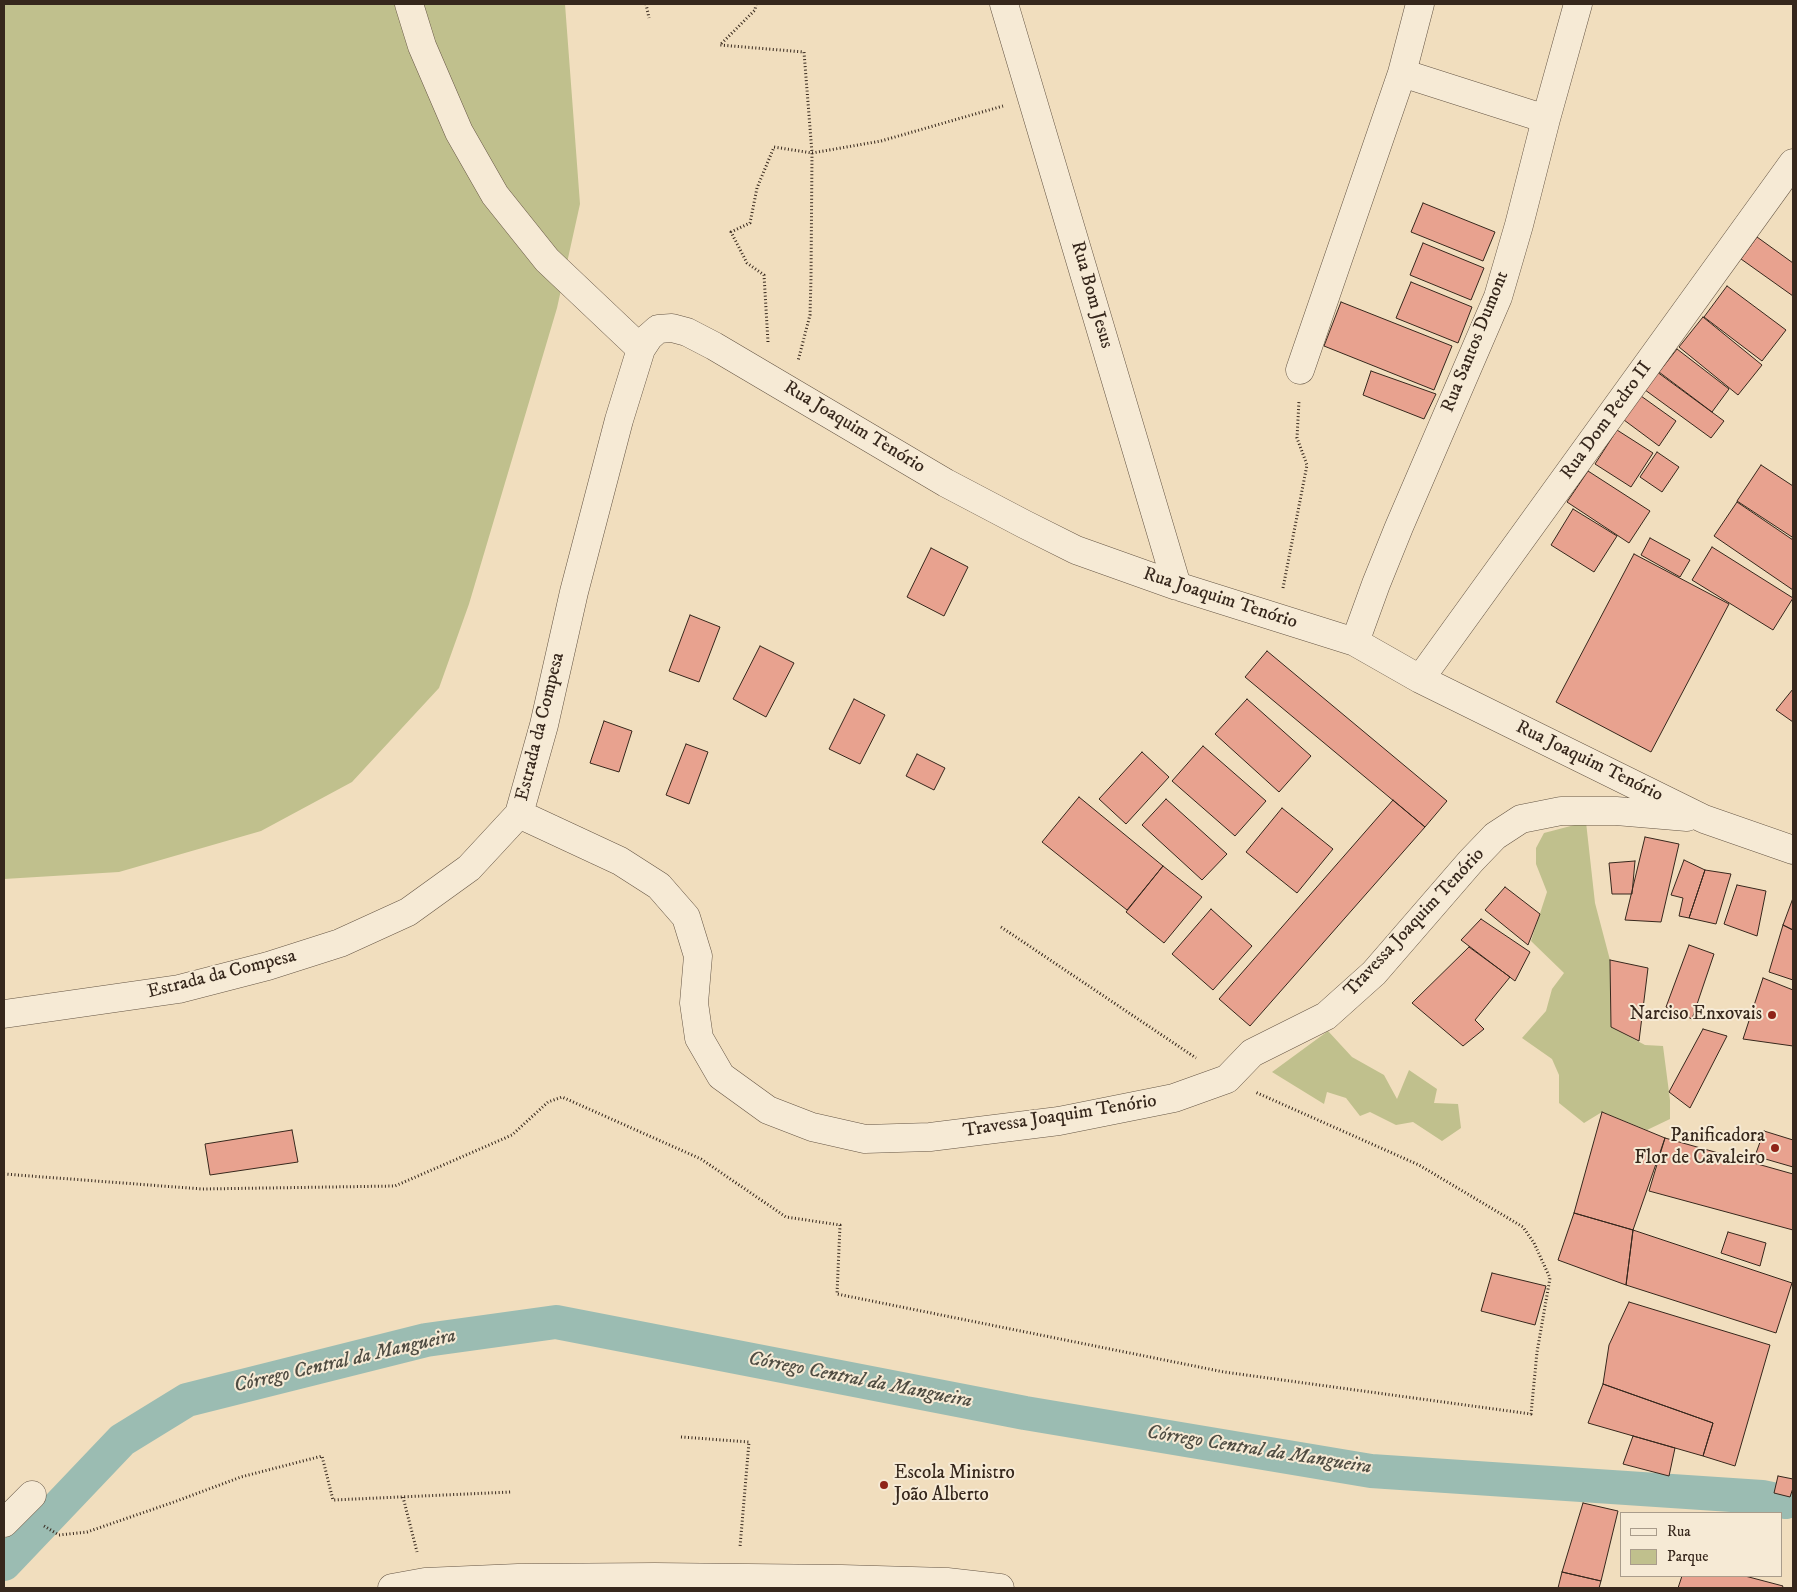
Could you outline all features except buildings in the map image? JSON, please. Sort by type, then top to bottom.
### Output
[{"type":"street","points":[[409,4],[422,46],[459,132],[495,195],[547,260],[649,339]]},
{"type":"street","name":"Rua Bom Jesus","points":[[1004,4],[1177,586]]},
{"type":"street","points":[[1300,370],[1402,73],[1420,4]]},
{"type":"street","name":"Rua Santos Dumont","points":[[1355,642],[1395,535],[1498,296],[1578,4]]},
{"type":"street","points":[[1402,73],[1546,119]]},
{"type":"street","name":"Rua Dom Pedro II","points":[[1420,679],[1793,163]]},
{"type":"street","name":"Rua Joaquim Tenório","points":[[649,339],[672,328],[688,332],[756,370],[946,483],[1076,550],[1177,586],[1355,642],[1420,679],[1704,819],[1793,850]]},
{"type":"street","name":"Estrada da Compesa","points":[[4,1014],[179,989],[268,966],[340,943],[408,912],[469,868],[519,814],[544,725],[574,592],[619,420],[649,339]]},
{"type":"street","name":"Travessa Joaquim Tenório","points":[[519,814],[620,861],[659,886],[686,917],[698,956],[694,1003],[699,1038],[722,1076],[768,1110],[812,1127],[865,1138],[930,1137],[1059,1121],[1174,1098],[1227,1079],[1252,1053],[1326,1016],[1374,973],[1495,836],[1522,819],[1561,811],[1616,811],[1704,819]]},
{"type":"street","points":[[4,1523],[32,1495]]},
{"type":"street","points":[[392,1588],[425,1582],[518,1578],[737,1578],[946,1582],[1000,1588]]},
{"type":"path","points":[[646,4],[648,18]]},
{"type":"path","points":[[756,4],[755,10],[720,45],[804,52],[812,153],[810,315],[790,390]]},
{"type":"path","points":[[756,370],[768,344],[764,275],[747,263],[731,232],[750,223],[758,188],[774,147],[812,153],[880,141],[1032,98]]},
{"type":"path","points":[[1277,618],[1307,464],[1297,438],[1300,370]]},
{"type":"path","points":[[4,1174],[202,1189],[396,1186],[512,1135],[548,1102],[562,1097],[702,1160],[786,1218],[840,1225],[837,1294],[1224,1372],[1531,1414],[1537,1352],[1550,1278],[1534,1243],[1523,1227]]},
{"type":"path","points":[[681,1437],[749,1442],[737,1578]]},
{"type":"path","points":[[59,1535],[87,1532],[241,1477],[322,1456],[333,1500],[511,1492]]},
{"type":"path","points":[[403,1497],[425,1582]]},
{"type":"green space","points":[[4,4],[565,4],[580,204],[557,308],[469,604],[439,688],[352,782],[261,831],[119,872],[4,879]]},
{"type":"green space","points":[[1586,822],[1595,903],[1610,960],[1611,1027],[1645,1045],[1663,1046],[1670,1100],[1670,1119],[1647,1130],[1602,1112],[1584,1123],[1559,1103],[1559,1075],[1552,1059],[1522,1038],[1546,1011],[1552,989],[1564,973],[1531,941],[1547,892],[1536,864],[1536,848],[1544,833]]},
{"type":"green space","points":[[1328,1031],[1352,1057],[1384,1075],[1397,1099],[1409,1070],[1437,1089],[1434,1103],[1458,1104],[1461,1128],[1442,1141],[1413,1122],[1396,1125],[1370,1112],[1360,1116],[1346,1098],[1327,1092],[1324,1104],[1272,1072]]},
{"type":"waterway","name":"Córrego Central da Mangueira","points":[[4,1564],[122,1440],[187,1400],[426,1340],[556,1322],[1025,1413],[1371,1471],[1762,1497],[1786,1502]]},
{"type":"place","name":"Narciso Enxovais","points":[[1772,1015]]},
{"type":"place","name":"Panificadora Flor de Cavaleiro","points":[[1775,1148]]},
{"type":"place","name":"Escola Ministro João Alberto","points":[[884,1485]]}]
